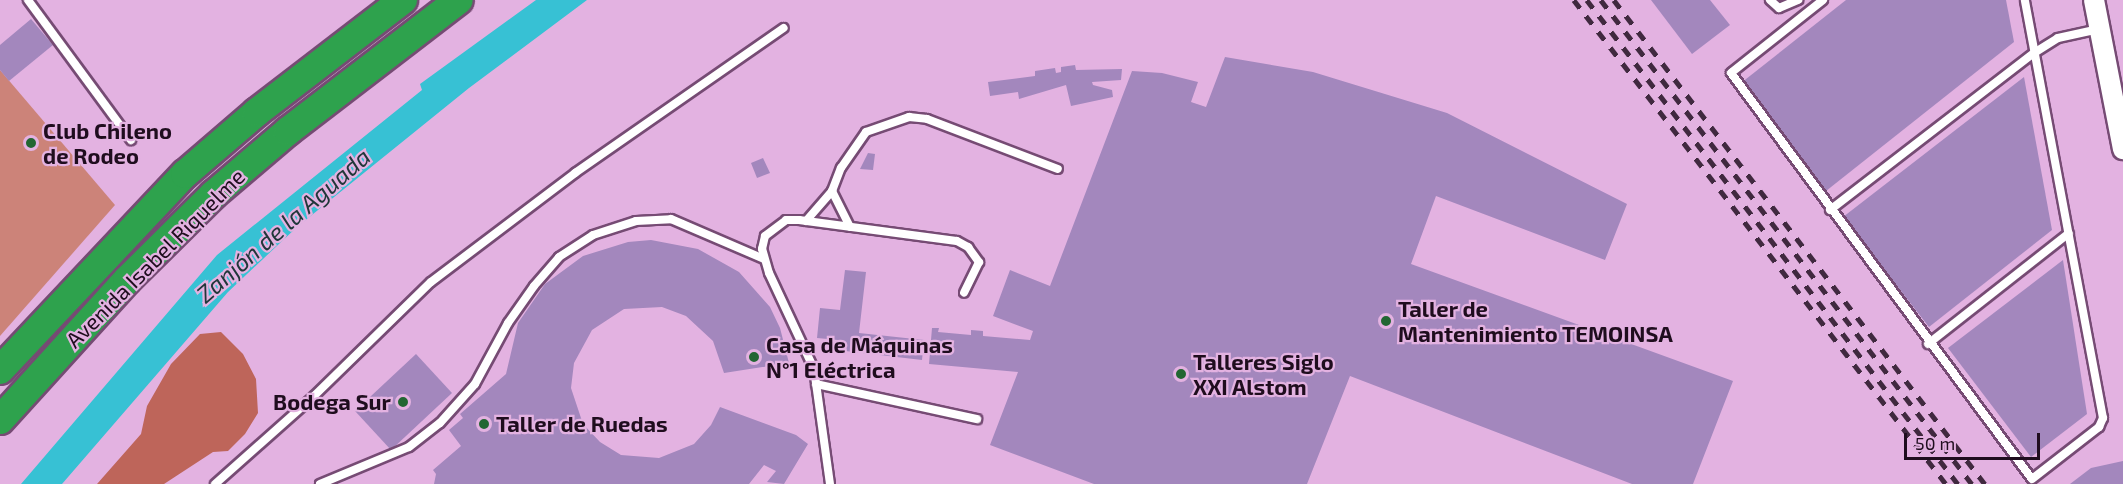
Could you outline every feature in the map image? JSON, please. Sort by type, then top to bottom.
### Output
[{"type":"highway","name":"Avenida Isabel Riquelme","points":[[0,370],[185,174],[266,104],[403,0]]},
{"type":"highway","name":"Avenida Isabel Riquelme","points":[[0,420],[127,280],[214,194],[288,131],[459,0]]},
{"type":"street","points":[[2094,0],[2123,149]]},
{"type":"lane","points":[[28,0],[131,140]]},
{"type":"lane","points":[[1770,0],[1779,8],[1798,0]]},
{"type":"lane","points":[[1823,0],[1731,73],[1928,344],[2032,479],[2099,427],[2103,418],[2025,0]]},
{"type":"lane","points":[[215,484],[314,396],[431,282],[575,173],[784,28]]},
{"type":"lane","points":[[1830,210],[2034,53],[2058,39],[2099,29]]},
{"type":"lane","points":[[806,221],[832,191],[841,168],[866,132],[909,117],[927,119],[1058,169]]},
{"type":"lane","points":[[832,191],[850,227]]},
{"type":"lane","points":[[320,484],[409,447],[440,423],[475,384],[508,323],[534,285],[559,257],[593,235],[636,221],[671,219],[764,259]]},
{"type":"lane","points":[[830,484],[811,357],[788,320],[764,259],[765,236],[774,226],[786,220],[963,243],[979,262],[964,293]]},
{"type":"lane","points":[[1928,344],[2069,233]]},
{"type":"lane","points":[[816,384],[977,419]]},
{"type":"shaded area","name":"Club Chileno de Rodeo","points":[[0,70],[115,205],[0,336]]},
{"type":"shaded area","points":[[221,332],[243,354],[256,379],[258,413],[245,434],[228,451],[213,452],[164,484],[97,484],[141,434],[147,406],[171,364],[200,334]]},
{"type":"water","name":"Zanjón de la Aguada","points":[[536,0],[587,0],[469,88],[297,227],[228,292],[62,484],[21,484],[217,255],[422,90],[420,84]]},
{"type":"building","points":[[1651,0],[1710,0],[1730,25],[1692,54]]},
{"type":"building","points":[[1846,0],[2006,0],[2014,42],[1826,191],[1741,83]]},
{"type":"building","points":[[31,19],[53,45],[9,81],[0,70],[0,45]]},
{"type":"building","name":"Taller de Mantenimiento TEMOINSA","points":[[1225,57],[1313,72],[1447,113],[1627,204],[1605,260],[1436,196],[1411,264],[1733,381],[1693,484],[1632,484],[1350,376],[1307,484],[1094,484],[990,445],[1018,372],[929,364],[932,328],[939,328],[938,332],[971,335],[971,330],[983,331],[983,336],[1030,340],[1033,331],[993,316],[1010,270],[1050,286],[1132,71],[1162,73],[1198,82],[1191,102],[1206,107]]},
{"type":"building","points":[[1075,65],[1076,70],[1122,69],[1121,80],[1092,82],[1093,85],[1112,90],[1113,97],[1071,106],[1066,85],[1019,99],[1018,92],[990,96],[988,82],[1035,76],[1035,71],[1055,68],[1056,73],[1061,72],[1061,67]]},
{"type":"building","points":[[2024,77],[2052,230],[1929,327],[1843,217]]},
{"type":"building","points":[[868,153],[875,154],[873,170],[860,169]]},
{"type":"building","points":[[763,158],[770,173],[757,178],[751,163]]},
{"type":"building","name":"Casa de Máquinas N°1 Eléctrica","points":[[651,240],[698,249],[739,272],[770,307],[780,328],[789,363],[724,373],[713,341],[686,316],[662,307],[624,309],[592,330],[574,363],[571,388],[583,424],[600,442],[621,455],[659,458],[694,444],[711,425],[720,407],[796,435],[808,444],[784,484],[767,482],[776,471],[764,465],[749,484],[434,484],[436,474],[433,470],[461,446],[449,430],[463,418],[460,414],[506,374],[518,323],[545,284],[583,256],[628,242]]},
{"type":"building","points":[[2063,260],[2087,414],[2031,457],[1948,348]]},
{"type":"building","points":[[845,270],[866,272],[859,333],[924,340],[922,360],[837,350],[838,340],[817,338],[820,308],[840,310]]},
{"type":"building","name":"Bodega Sur","points":[[416,354],[452,393],[391,450],[355,411]]},
{"type":"building","points":[[2123,461],[2123,484],[2070,484],[2091,468]]},
{"type":"railway","points":[[1574,0],[1946,484]]},
{"type":"railway","points":[[1587,0],[1958,484]]},
{"type":"railway","points":[[1601,0],[1972,484]]},
{"type":"railway","points":[[1614,0],[1985,484]]},
{"type":"place","name":"Club Chileno de Rodeo","points":[[31,143]]},
{"type":"place","name":"Taller de Mantenimiento TEMOINSA","points":[[1386,321]]},
{"type":"place","name":"Casa de Máquinas N°1 Eléctrica","points":[[754,357]]},
{"type":"place","name":"Talleres Siglo XXI Alstom","points":[[1181,374]]},
{"type":"place","name":"Bodega Sur","points":[[403,402]]},
{"type":"place","name":"Taller de Ruedas","points":[[484,424]]}]
